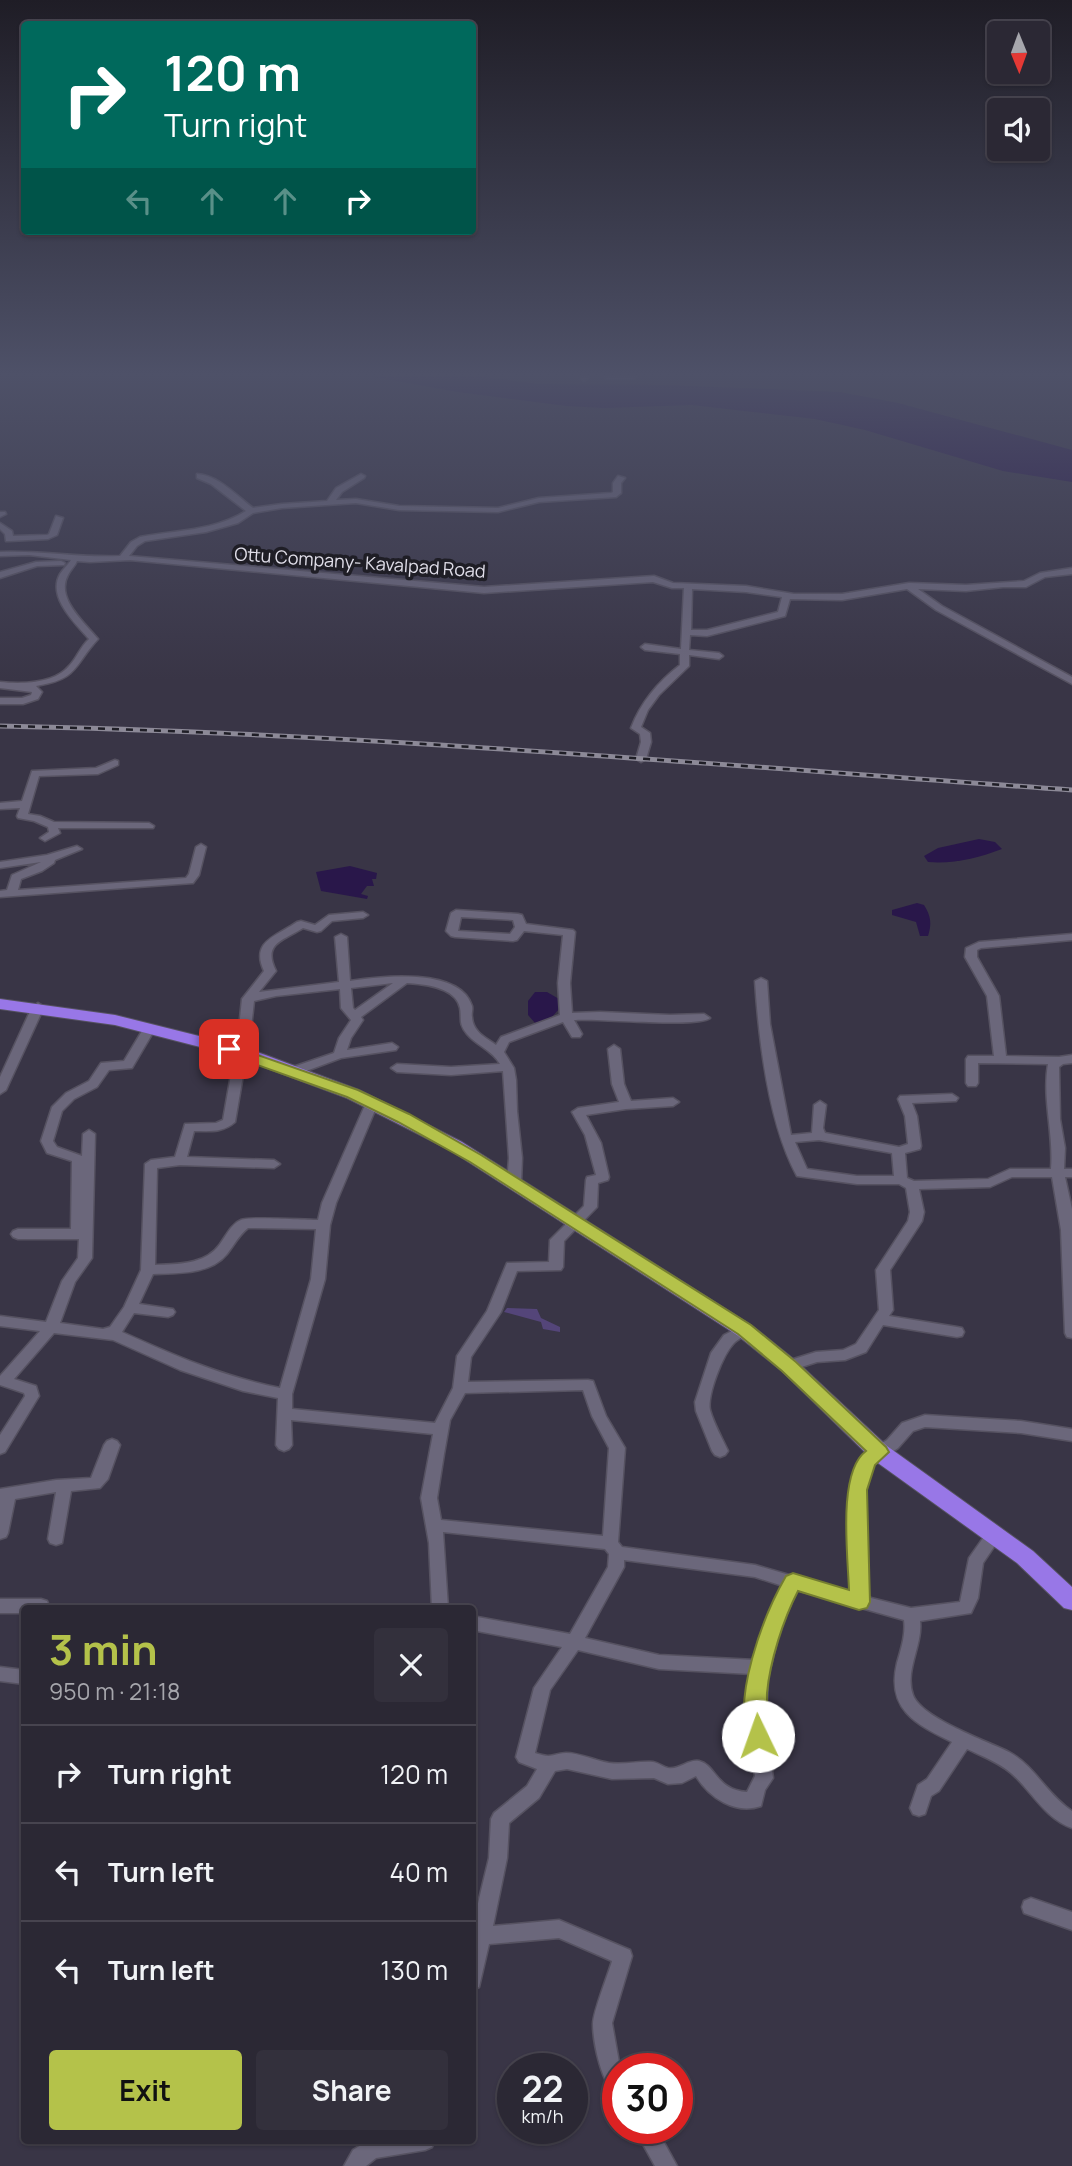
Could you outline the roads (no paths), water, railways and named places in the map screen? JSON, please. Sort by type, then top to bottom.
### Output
[{"type":"highway","points":[[0,1004],[38,1007],[149,1029],[235,1051],[294,1071],[372,1103],[456,1146],[744,1330],[789,1366],[879,1452],[1026,1557],[1072,1601]]},
{"type":"street","points":[[205,478],[214,482],[251,511]]},
{"type":"street","points":[[331,501],[339,491],[357,478]]},
{"type":"street","points":[[123,558],[134,544],[144,539],[206,530],[235,521],[251,511],[331,501],[356,501],[399,508],[498,510],[539,500],[613,495],[617,493],[617,483],[621,478]]},
{"type":"street","points":[[9,539],[53,535],[59,518]]},
{"type":"street","points":[[0,524],[9,533],[9,539],[1,554]]},
{"type":"street","name":"Ottu Company- Kavalpad Road","points":[[1,554],[29,553],[85,559],[123,558],[484,590],[654,579],[673,586],[746,589],[786,597],[842,597],[909,586],[959,589],[1026,584],[1043,575],[1072,571]]},
{"type":"street","points":[[0,575],[36,564],[85,559]]},
{"type":"street","points":[[0,685],[22,685],[66,675],[83,649],[94,639],[78,623],[62,591],[62,579],[74,562]]},
{"type":"street","points":[[641,759],[646,742],[645,733],[636,728],[639,718],[672,676],[684,666],[688,586]]},
{"type":"street","points":[[909,586],[939,608],[1072,681]]},
{"type":"street","points":[[686,632],[707,633],[782,614],[786,597]]},
{"type":"street","points":[[645,647],[719,656]]},
{"type":"street","points":[[0,701],[23,701],[36,697],[34,688],[22,685]]},
{"type":"street","points":[[115,763],[98,771],[35,773],[22,816],[36,818],[51,825],[149,826]]},
{"type":"street","points":[[0,806],[26,804]]},
{"type":"street","points":[[45,838],[55,833],[51,825]]},
{"type":"street","points":[[6,894],[189,881],[194,874],[201,847]]},
{"type":"street","points":[[0,865],[49,858],[78,849]]},
{"type":"street","points":[[6,894],[16,877],[38,869],[50,861],[49,858]]},
{"type":"street","points":[[456,913],[517,917],[521,927],[513,938],[455,934],[452,931],[456,913]]},
{"type":"street","points":[[180,1161],[189,1127],[218,1127],[229,1122],[235,1051],[245,1028],[248,999],[270,971],[265,962],[265,954],[278,935],[300,924],[317,929],[329,918],[363,915]]},
{"type":"street","points":[[521,927],[569,932],[564,983],[566,1017],[576,1034]]},
{"type":"street","points":[[339,1055],[345,1038],[357,1020],[347,1009],[341,937]]},
{"type":"street","points":[[1000,1060],[993,996],[971,957],[972,948],[999,942],[1072,937]]},
{"type":"street","points":[[248,999],[277,992],[404,980],[434,984],[456,993],[466,1006],[464,1021],[468,1032],[498,1051],[507,1067],[517,1164],[514,1183]]},
{"type":"street","points":[[354,1017],[404,980]]},
{"type":"street","points":[[761,981],[764,1024],[783,1130],[801,1171],[806,1175],[906,1183],[990,1183],[1010,1173],[1072,1172]]},
{"type":"street","points":[[0,1090],[38,1007]]},
{"type":"street","points":[[498,1051],[505,1040],[566,1017],[596,1015],[685,1020],[704,1018]]},
{"type":"street","points":[[0,1448],[32,1396],[31,1390],[5,1381],[51,1327],[69,1281],[85,1258],[78,1159],[52,1150],[47,1141],[56,1110],[70,1096],[93,1084],[105,1066],[128,1065],[149,1029]]},
{"type":"street","points":[[294,1071],[339,1055],[392,1047]]},
{"type":"street","points":[[614,1049],[618,1084],[626,1105]]},
{"type":"street","points":[[972,1083],[972,1059],[1066,1060]]},
{"type":"street","points":[[1066,1060],[1053,1066],[1054,1119],[1059,1148],[1057,1173],[1066,1200],[1072,1255],[1072,1333]]},
{"type":"street","points":[[397,1068],[450,1071],[507,1067]]},
{"type":"street","points":[[789,1139],[819,1136],[898,1151],[915,1146],[911,1116],[904,1099],[952,1098]]},
{"type":"street","points":[[440,1605],[434,1525],[429,1498],[441,1429],[460,1388],[464,1356],[494,1312],[512,1266],[556,1267],[557,1240],[590,1207],[592,1180],[603,1177],[597,1146],[587,1123],[578,1112],[673,1102]]},
{"type":"street","points":[[284,1445],[281,1429],[287,1413],[285,1394],[318,1279],[323,1226],[329,1202],[372,1103]]},
{"type":"street","points":[[819,1136],[817,1128],[820,1105]]},
{"type":"street","points":[[83,1234],[89,1134]]},
{"type":"street","points":[[789,1366],[816,1357],[845,1355],[861,1348],[886,1310],[883,1270],[915,1220],[917,1212],[898,1151]]},
{"type":"street","points":[[106,1333],[115,1331],[130,1308],[148,1270],[151,1164],[180,1161],[274,1164]]},
{"type":"street","points":[[148,1270],[180,1268],[209,1262],[240,1226],[246,1223],[323,1226]]},
{"type":"street","points":[[18,1234],[83,1234]]},
{"type":"street","points":[[130,1308],[168,1312]]},
{"type":"street","points":[[880,1320],[957,1332]]},
{"type":"street","points":[[0,1321],[106,1333],[185,1366],[243,1386],[285,1394]]},
{"type":"street","points":[[720,1451],[703,1412],[702,1402],[716,1357],[729,1339],[744,1330]]},
{"type":"street","points":[[460,1388],[588,1385],[599,1416],[617,1448],[613,1548],[616,1567],[575,1642],[542,1688],[525,1756],[549,1765],[567,1761],[612,1771],[655,1770],[668,1776],[682,1775],[693,1768],[701,1769],[706,1778],[727,1797],[741,1802],[755,1800],[757,1788],[765,1778],[756,1695],[761,1667],[783,1600],[793,1581]]},
{"type":"street","points":[[287,1413],[441,1429]]},
{"type":"street","points":[[859,1602],[857,1490],[866,1461],[895,1442],[903,1429],[913,1422],[1021,1427],[1072,1435]]},
{"type":"street","points":[[0,1533],[4,1495],[95,1484],[112,1445]]},
{"type":"street","points":[[55,1539],[64,1488]]},
{"type":"street","points":[[434,1525],[613,1548],[755,1571],[911,1615],[965,1608],[970,1598],[975,1562],[994,1535]]},
{"type":"street","points":[[0,1606],[21,1606]]},
{"type":"street","points":[[911,1615],[913,1630],[904,1676],[906,1700],[912,1708],[963,1740],[1018,1768],[1050,1806],[1072,1820]]},
{"type":"street","points":[[476,1624],[575,1642],[659,1662],[761,1667]]},
{"type":"street","points":[[0,1674],[21,1677]]},
{"type":"street","points":[[919,1808],[924,1791],[933,1785],[963,1740]]},
{"type":"street","points":[[549,1765],[533,1792],[500,1819],[498,1858],[478,1937],[559,1928],[623,1956],[601,2023],[607,2053]]},
{"type":"street","points":[[1031,1907],[1072,1921]]},
{"type":"street","points":[[354,2166],[359,2156],[374,2148],[400,2144]]},
{"type":"street","points":[[654,2144],[667,2166]]},
{"type":"railway","points":[[0,726],[268,735],[1072,790]]}]
